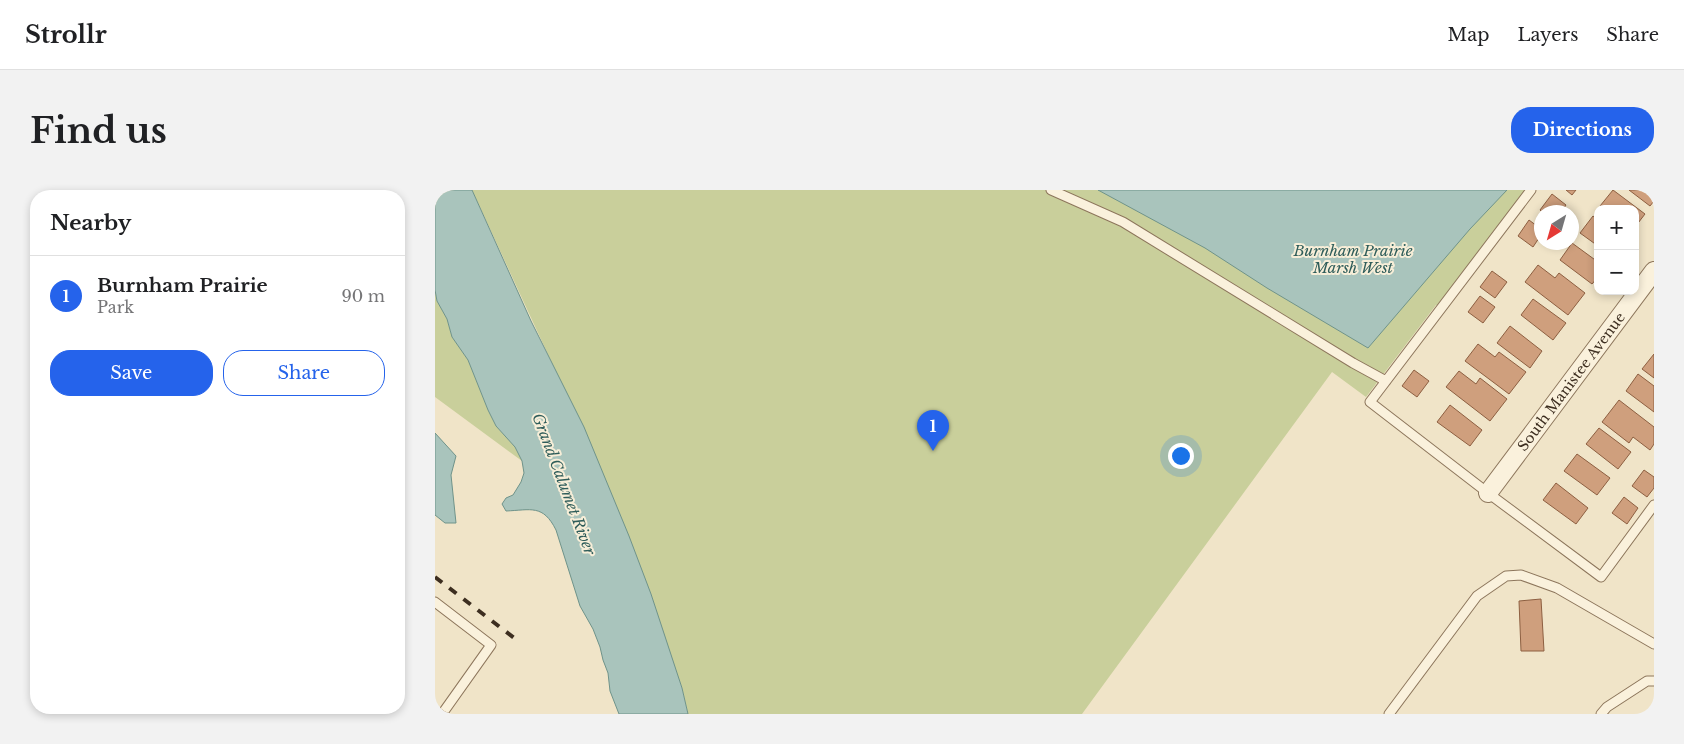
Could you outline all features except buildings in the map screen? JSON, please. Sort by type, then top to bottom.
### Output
[{"type":"street","name":"South Manistee Avenue","points":[[1488,493],[1654,270]]},
{"type":"lane","points":[[1051,190],[1123,222],[1386,382]]},
{"type":"lane","points":[[1531,190],[1370,402],[1601,577],[1654,505]]},
{"type":"lane","points":[[1389,714],[1477,596],[1506,576],[1521,575],[1557,588],[1654,644]]},
{"type":"lane","points":[[435,602],[491,645],[442,714]]},
{"type":"lane","points":[[1601,714],[1607,706],[1647,681],[1654,681]]},
{"type":"green space","points":[[472,190],[1526,190],[1439,306],[1436,305],[1366,397],[1332,372],[1082,714],[688,714],[682,688],[551,361]]},
{"type":"green space","points":[[435,290],[437,301],[447,319],[452,337],[468,360],[496,426],[515,447],[522,461],[435,397]]},
{"type":"water","name":"Grand Calumet River","points":[[435,190],[472,190],[531,321],[584,427],[629,536],[651,594],[682,688],[688,714],[619,714],[610,691],[608,673],[600,647],[593,629],[580,606],[556,530],[541,512],[535,510],[506,511],[502,504],[506,498],[513,495],[521,482],[524,473],[522,461],[515,447],[496,426],[468,360],[452,337],[447,319],[437,301],[435,290]]},
{"type":"water","name":"Burnham Prairie Marsh West","points":[[1098,190],[1507,190],[1470,229],[1368,348],[1267,288],[1205,248]]},
{"type":"water","points":[[435,433],[456,456],[451,475],[456,523],[445,523],[435,515]]},
{"type":"railway","points":[[435,577],[518,641]]},
{"type":"place","name":"Burnham Prairie","points":[[933,451]]}]
